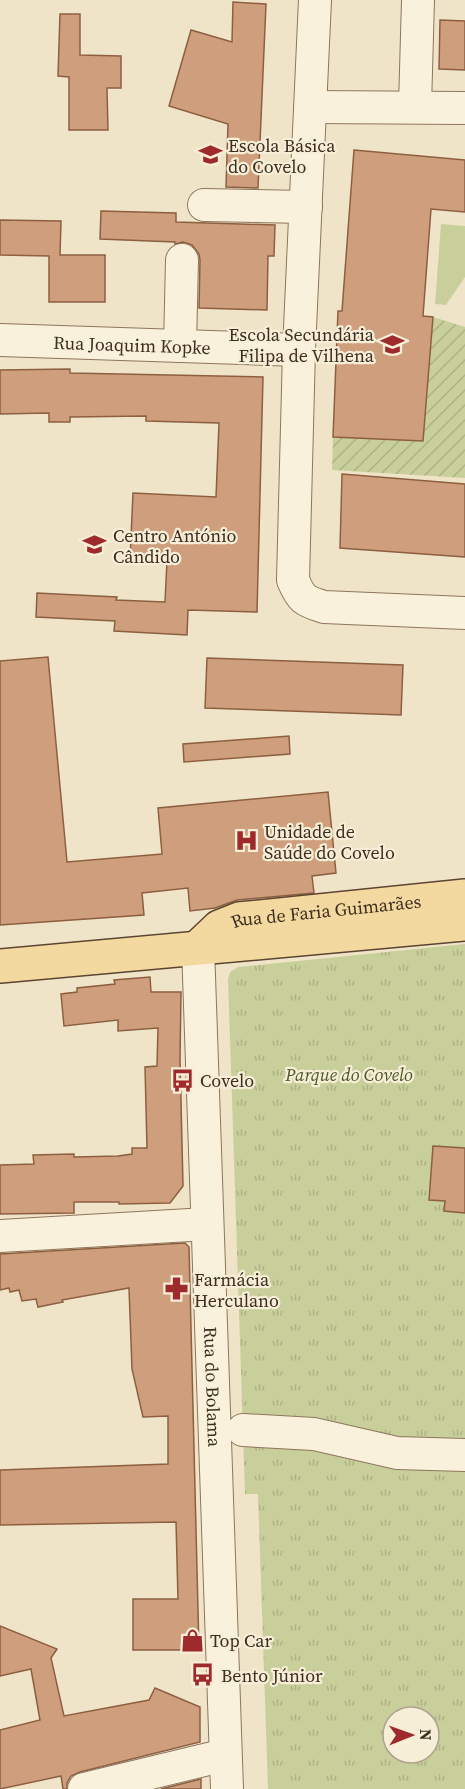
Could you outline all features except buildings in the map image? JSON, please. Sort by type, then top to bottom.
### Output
[{"type":"main road","name":"Rua de Faria Guimarães","points":[[198,947],[219,927],[239,919],[465,896]]},
{"type":"main road","name":"Rua de Faria Guimarães","points":[[0,966],[465,924]]},
{"type":"street","points":[[315,0],[299,350],[294,580],[300,595],[311,603],[324,607],[465,613]]},
{"type":"street","points":[[416,106],[418,0]]},
{"type":"street","points":[[311,107],[465,108]]},
{"type":"street","points":[[204,206],[306,207]]},
{"type":"street","points":[[180,346],[182,260]]},
{"type":"street","name":"Rua Joaquim Kopke","points":[[0,340],[299,350]]},
{"type":"street","name":"Rua do Bolama","points":[[198,947],[227,1789]]},
{"type":"street","points":[[0,1236],[207,1224]]},
{"type":"street","points":[[243,1430],[314,1434],[397,1453],[465,1455]]},
{"type":"street","points":[[84,1789],[225,1755]]},
{"type":"green space","points":[[441,224],[465,226],[465,277],[446,305],[435,304]]},
{"type":"green space","points":[[433,317],[465,327],[465,478],[332,470],[333,437],[423,440]]},
{"type":"green space","name":"Parque do Covelo","points":[[465,944],[465,1789],[268,1789],[258,1494],[245,1494],[228,979],[230,972],[238,967]]},
{"type":"place","name":"Escola Básica do Covelo","points":[[210,155]]},
{"type":"place","name":"Escola Secundária Filipa de Vilhena","points":[[392,344]]},
{"type":"place","name":"Centro António Cândido","points":[[95,545]]},
{"type":"place","name":"Unidade de Saúde do Covelo","points":[[246,841]]},
{"type":"place","name":"Covelo","points":[[182,1080]]},
{"type":"place","name":"Farmácia Herculano","points":[[176,1289]]},
{"type":"place","name":"Top Car","points":[[192,1640]]},
{"type":"place","name":"Bento Júnior","points":[[203,1675]]}]
